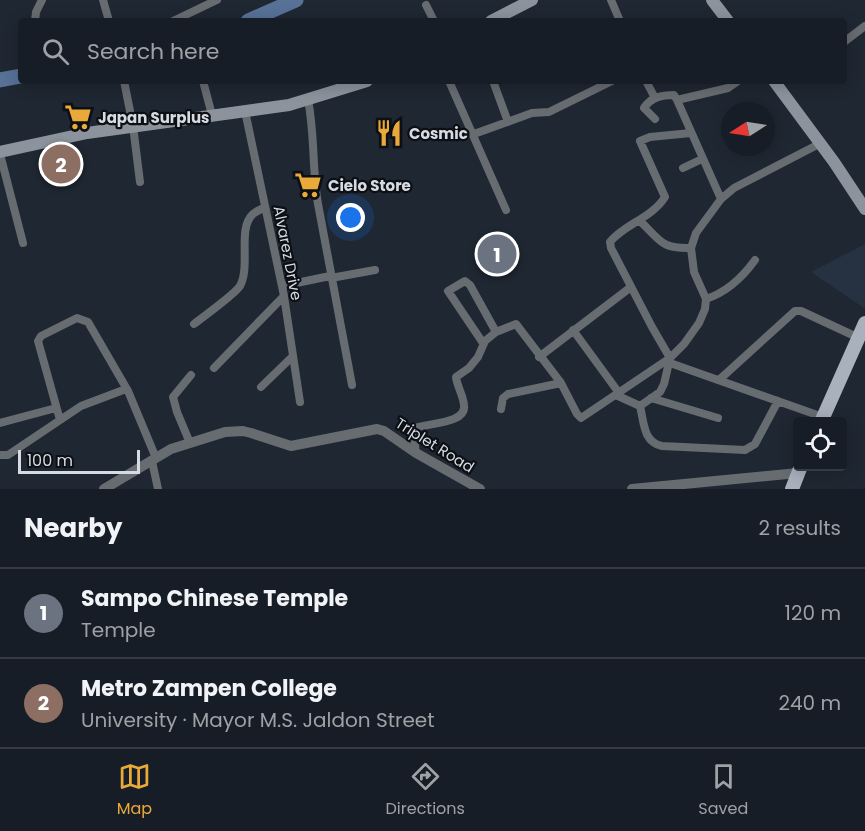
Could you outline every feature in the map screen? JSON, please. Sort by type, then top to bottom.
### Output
[{"type":"main road","points":[[497,18],[532,0]]},
{"type":"main road","points":[[712,0],[726,18]]},
{"type":"main road","points":[[0,153],[87,133],[289,105],[359,84]]},
{"type":"main road","points":[[776,84],[865,209]]},
{"type":"main road","points":[[823,417],[865,323]]},
{"type":"main road","points":[[792,489],[800,471]]},
{"type":"street","points":[[35,18],[42,0]]},
{"type":"street","points":[[104,0],[108,18]]},
{"type":"street","points":[[179,18],[217,0]]},
{"type":"street","points":[[611,0],[619,18]]},
{"type":"street","points":[[426,5],[432,18]]},
{"type":"street","points":[[847,40],[865,26]]},
{"type":"street","points":[[125,84],[134,126],[140,183]]},
{"type":"street","points":[[204,84],[212,115]]},
{"type":"street","points":[[450,84],[506,210]]},
{"type":"street","points":[[494,84],[508,122]]},
{"type":"street","points":[[474,134],[536,112],[546,113],[606,84]]},
{"type":"street","points":[[648,84],[655,98]]},
{"type":"street","points":[[677,100],[728,88],[734,84]]},
{"type":"street","points":[[655,119],[644,108],[655,98],[674,94],[721,199]]},
{"type":"street","points":[[308,100],[313,123],[314,182],[352,386]]},
{"type":"street","name":"Alvarez Drive","points":[[245,111],[284,296],[300,402]]},
{"type":"street","points":[[691,133],[650,137],[640,141],[665,195],[661,203],[640,221],[614,237],[610,242],[611,248],[670,360],[817,417]]},
{"type":"street","points":[[416,453],[415,428],[452,420],[464,411],[464,402],[456,377],[478,357],[483,343],[496,332],[516,324],[561,383],[581,418],[670,360],[699,323],[705,309],[706,299],[693,272],[692,248],[696,233],[721,199],[734,188],[820,143]]},
{"type":"street","points":[[0,153],[23,243]]},
{"type":"street","points":[[683,168],[702,159]]},
{"type":"street","points":[[194,324],[239,287],[244,273],[246,230],[249,220],[253,213],[265,207]]},
{"type":"street","points":[[640,221],[671,248],[692,248]]},
{"type":"street","points":[[706,299],[725,291],[746,272],[755,260]]},
{"type":"street","points":[[282,286],[375,270]]},
{"type":"street","points":[[483,343],[448,291],[465,281],[470,285],[496,332]]},
{"type":"street","points":[[539,357],[631,287]]},
{"type":"street","points":[[214,368],[284,296]]},
{"type":"street","points":[[719,380],[795,311],[801,311],[859,338]]},
{"type":"street","points":[[60,420],[39,346],[39,338],[77,318],[82,318],[87,322],[137,410],[154,459],[158,489]]},
{"type":"street","points":[[573,330],[618,394],[640,406],[647,436],[656,445],[745,450],[755,444],[778,401]]},
{"type":"street","points":[[261,387],[293,356]]},
{"type":"street","points":[[640,406],[662,388],[670,360]]},
{"type":"street","points":[[190,443],[173,397],[191,375]]},
{"type":"street","points":[[501,409],[503,398],[508,394],[561,383]]},
{"type":"street","points":[[0,455],[8,455],[81,406],[126,389]]},
{"type":"street","points":[[651,398],[718,418]]},
{"type":"street","points":[[0,423],[56,408]]},
{"type":"street","name":"Triplet Road","points":[[104,489],[154,459],[190,443],[225,432],[243,431],[286,446],[296,446],[377,429],[384,431],[416,453],[479,489]]},
{"type":"street","points":[[632,489],[696,486],[794,471]]},
{"type":"shaded area","points":[[865,244],[865,306],[864,308],[811,272]]},
{"type":"waterway","points":[[255,18],[296,0]]},
{"type":"waterway","points":[[0,80],[18,77]]},
{"type":"place","name":"Japan Surplus","points":[[78,117]]},
{"type":"place","name":"Cosmic","points":[[389,133]]},
{"type":"place","name":"Metro Zampen College","points":[[61,164]]},
{"type":"place","name":"Cielo Store","points":[[308,185]]},
{"type":"place","name":"Sampo Chinese Temple","points":[[497,254]]}]
